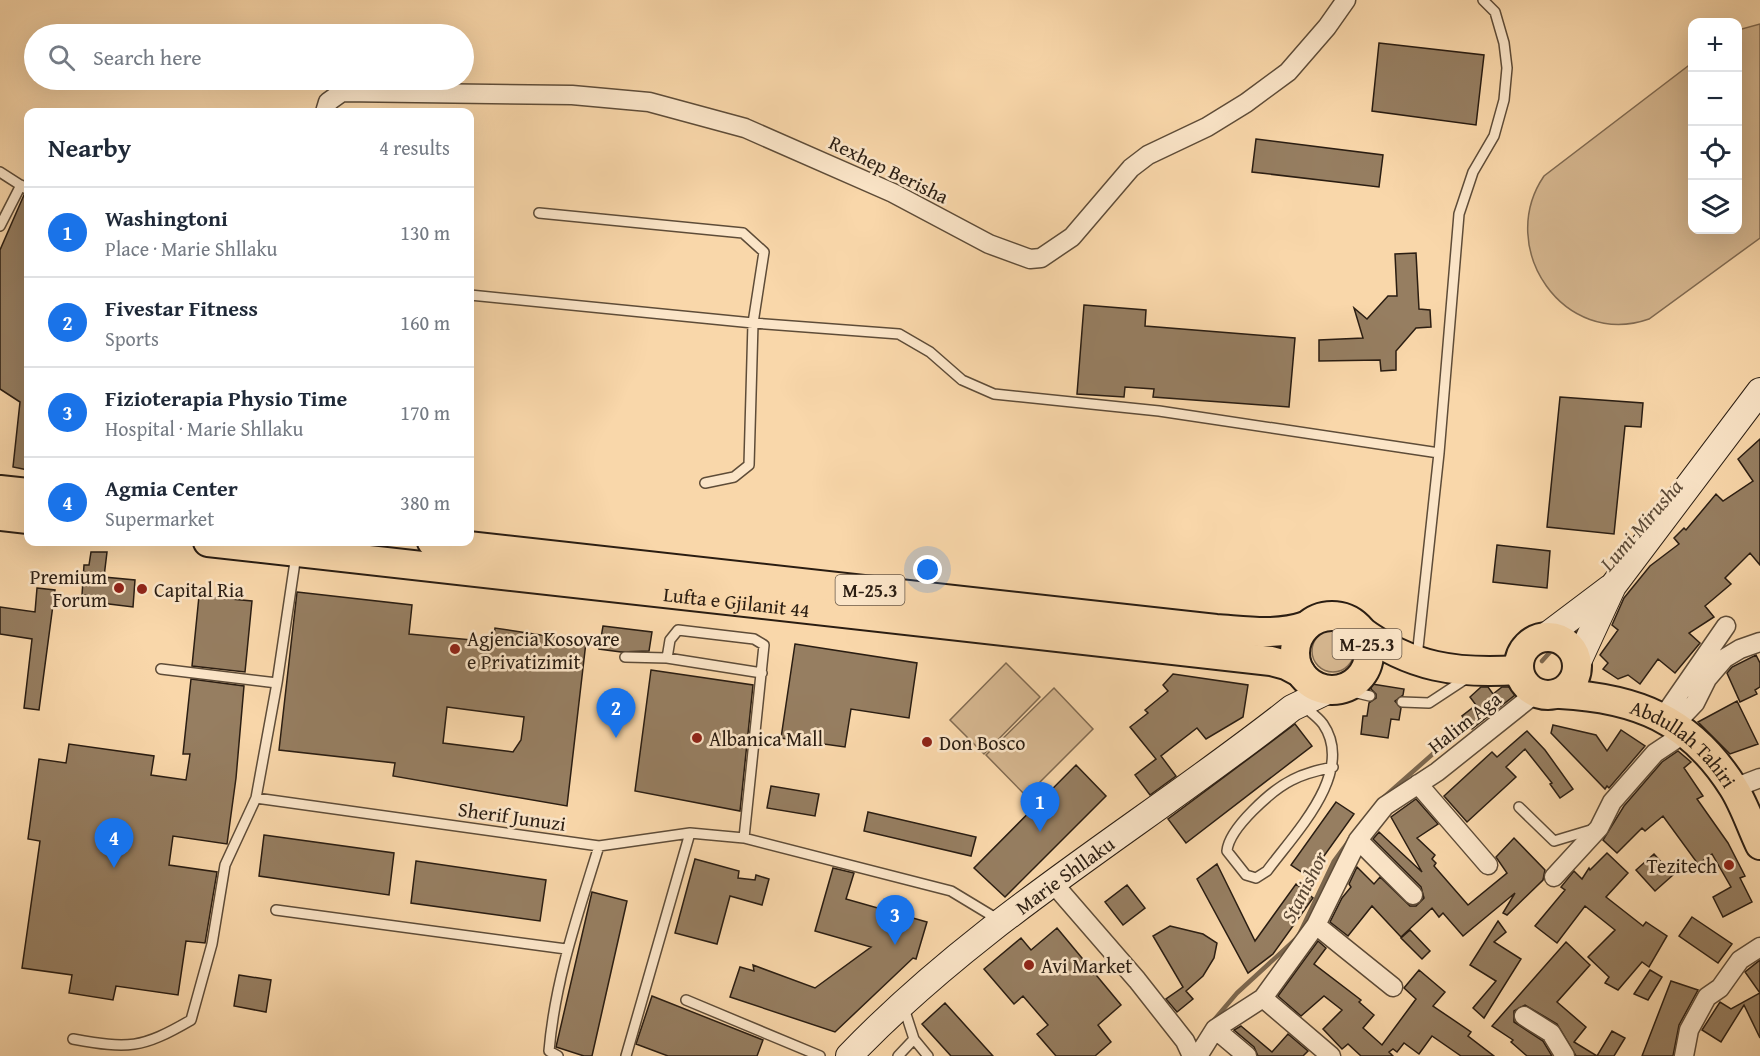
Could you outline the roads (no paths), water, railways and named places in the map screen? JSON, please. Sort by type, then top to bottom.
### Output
[{"type":"main road","points":[[0,490],[24,493]]},
{"type":"main road","points":[[0,516],[24,519]]},
{"type":"main road","name":"Lufta e Gjilanit 44","points":[[244,546],[1271,661],[1286,665],[1324,689]]},
{"type":"main road","name":"Lufta e Gjilanit 44","points":[[468,546],[1216,629],[1269,633],[1287,632],[1306,626]]},
{"type":"main road","name":"M-25.3","points":[[1324,689],[1296,661],[1295,648],[1306,626],[1316,619],[1328,616],[1352,622],[1394,653],[1419,664],[1476,672],[1518,670]]},
{"type":"main road","name":"M-25.3","points":[[1324,689],[1365,669],[1368,649],[1360,630]]},
{"type":"main road","points":[[1545,637],[1554,637],[1570,647],[1563,681],[1526,686],[1518,670],[1519,660],[1528,644],[1545,637]]},
{"type":"main road","name":"M-25.3","points":[[1324,689],[1384,669],[1419,664]]},
{"type":"main road","name":"Abdullah Tahiri","points":[[1563,681],[1674,725],[1714,761],[1734,788],[1760,845]]},
{"type":"street","name":"Rexhep Berisha","points":[[326,108],[328,102],[342,92],[572,95],[648,102],[745,128],[893,193],[989,244],[1030,259],[1041,258],[1054,252],[1072,237],[1131,168],[1148,155],[1207,127],[1246,103],[1288,72],[1327,27],[1346,0]]},
{"type":"street","points":[[1563,681],[1613,586],[1758,400]]},
{"type":"street","points":[[1545,637],[1613,586]]},
{"type":"street","points":[[1554,877],[1599,828],[1612,802],[1655,753],[1674,725],[1726,626]]},
{"type":"street","points":[[1674,725],[1695,703],[1707,679],[1725,658],[1740,649],[1760,642]]},
{"type":"street","name":"Halim Aga","points":[[1198,1056],[1215,1029],[1263,998],[1316,925],[1359,840],[1384,806],[1563,681]]},
{"type":"street","name":"Marie Shllaku","points":[[849,1056],[999,920],[1324,689]]},
{"type":"street","points":[[1734,788],[1760,778]]},
{"type":"street","points":[[1418,784],[1488,865]]},
{"type":"street","points":[[1359,840],[1413,895]]},
{"type":"street","points":[[1052,882],[1189,1051]]},
{"type":"street","points":[[1316,925],[1393,987]]},
{"type":"street","points":[[1684,1056],[1689,1030],[1707,998],[1720,988],[1740,960],[1760,947]]},
{"type":"street","points":[[1263,998],[1331,1056]]},
{"type":"street","points":[[1524,1016],[1551,1032],[1565,1056]]},
{"type":"street","points":[[1215,1029],[1247,1056]]},
{"type":"lane","points":[[1419,664],[1459,214],[1473,172],[1494,136],[1504,100],[1507,68],[1504,43],[1495,12],[1483,0]]},
{"type":"lane","points":[[0,172],[24,187]]},
{"type":"lane","points":[[0,226],[24,190]]},
{"type":"lane","points":[[539,213],[743,233],[764,252],[753,323],[749,465],[734,477],[705,483]]},
{"type":"lane","points":[[474,296],[753,323],[899,334],[930,352],[962,380],[994,394],[1160,411],[1439,453]]},
{"type":"lane","points":[[73,1039],[119,1047],[156,1040],[191,1020],[212,944],[225,866],[256,798],[277,683],[297,552]]},
{"type":"lane","points":[[667,658],[670,640],[678,630],[754,639],[764,645],[744,838]]},
{"type":"lane","points":[[625,657],[667,658],[762,673]]},
{"type":"lane","points":[[161,669],[277,683]]},
{"type":"lane","points":[[1402,702],[1429,703],[1476,672]]},
{"type":"lane","points":[[1324,689],[1323,723],[1332,745],[1333,767],[1318,803],[1267,871],[1256,878],[1246,875],[1227,851],[1228,840],[1238,826],[1293,779],[1333,767]]},
{"type":"lane","name":"Sherif Junuzi","points":[[256,798],[599,846],[690,833],[744,838],[951,891],[999,920]]},
{"type":"lane","points":[[1519,807],[1554,841],[1599,828]]},
{"type":"lane","points":[[626,1056],[690,833]]},
{"type":"lane","points":[[558,1056],[549,1051],[551,1021],[566,949],[599,846]]},
{"type":"lane","points":[[276,910],[566,949]]},
{"type":"lane","points":[[686,1000],[820,1056]]},
{"type":"lane","points":[[903,1005],[914,1039],[928,1056]]},
{"type":"lane","points":[[898,1056],[914,1039]]},
{"type":"waterway","name":"Lumi Mirusha","points":[[1542,661],[1560,641]]},
{"type":"waterway","name":"Stanishor","points":[[1383,798],[1452,737]]},
{"type":"waterway","name":"Stanishor","points":[[1214,1020],[1237,993],[1298,937],[1334,861],[1348,842]]},
{"type":"place","name":"Premium Forum","points":[[119,588]]},
{"type":"place","name":"Capital Ria","points":[[142,589]]},
{"type":"place","name":"Agjencia Kosovare e Privatizimit","points":[[455,649]]},
{"type":"place","name":"Fivestar Fitness","points":[[616,738]]},
{"type":"place","name":"Albanica Mall","points":[[697,738]]},
{"type":"place","name":"Don Bosco","points":[[927,742]]},
{"type":"place","name":"Washingtoni","points":[[1040,832]]},
{"type":"place","name":"Tezitech","points":[[1729,865]]},
{"type":"place","name":"Agmia Center","points":[[114,868]]},
{"type":"place","name":"Fizioterapia Physio Time","points":[[895,945]]},
{"type":"place","name":"Avi Market","points":[[1029,965]]}]
